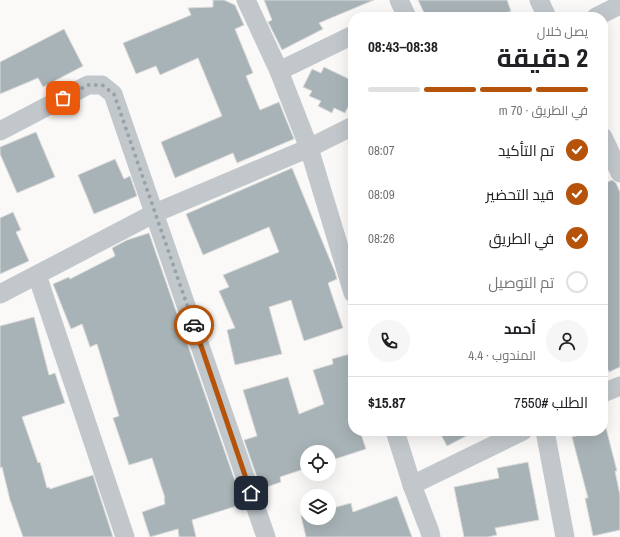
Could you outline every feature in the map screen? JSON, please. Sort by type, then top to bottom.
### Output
[{"type":"street","points":[[246,0],[279,71],[308,148],[348,277]]},
{"type":"street","points":[[539,0],[545,12]]},
{"type":"street","points":[[606,12],[620,5]]},
{"type":"street","points":[[279,71],[348,37]]},
{"type":"street","points":[[0,131],[88,85],[102,85],[114,94],[266,537]]},
{"type":"street","points":[[0,294],[155,213],[308,148],[348,128]]},
{"type":"street","points":[[608,147],[620,173]]},
{"type":"street","points":[[37,275],[125,537]]},
{"type":"street","points":[[608,391],[620,386]]},
{"type":"street","points":[[397,436],[412,485],[431,537]]},
{"type":"street","points":[[412,485],[513,436]]},
{"type":"street","points":[[546,436],[564,537]]},
{"type":"building","points":[[213,0],[224,0],[235,5],[244,25],[235,29],[253,73],[246,76],[260,110],[279,102],[294,139],[237,163],[233,153],[175,178],[161,142],[222,116],[198,58],[160,75],[156,66],[136,74],[123,43],[191,15],[188,8],[213,7]]},
{"type":"building","points":[[264,0],[374,0],[319,23],[323,29],[282,50],[268,22],[272,20]]},
{"type":"building","points":[[418,0],[507,0],[511,11],[509,12],[424,12]]},
{"type":"building","points":[[64,29],[83,66],[43,87],[38,78],[0,94],[0,62]]},
{"type":"building","points":[[324,67],[348,79],[348,107],[345,113],[334,108],[332,113],[318,106],[321,101],[309,96],[312,91],[303,87],[312,69],[321,73]]},
{"type":"building","points":[[36,132],[55,177],[17,193],[0,154],[0,147]]},
{"type":"building","points":[[115,159],[124,179],[130,176],[137,196],[94,214],[78,175]]},
{"type":"building","points":[[292,168],[335,272],[337,279],[328,283],[343,328],[304,341],[291,300],[269,307],[282,354],[235,365],[227,330],[235,328],[219,291],[229,287],[223,275],[279,252],[269,227],[203,255],[186,214]]},
{"type":"building","points":[[612,180],[616,183],[620,192],[620,367],[609,372],[608,370],[608,182]]},
{"type":"building","points":[[13,212],[21,230],[16,232],[29,261],[0,274],[0,218]]},
{"type":"building","points":[[149,233],[243,504],[192,520],[196,537],[179,537],[178,529],[150,537],[142,512],[165,504],[165,498],[152,458],[129,465],[113,418],[119,416],[97,344],[90,347],[82,324],[71,329],[53,284],[69,277],[70,279],[115,256],[112,248],[127,240]]},
{"type":"building","points":[[34,317],[49,375],[55,373],[65,403],[22,417],[38,463],[40,462],[47,488],[49,487],[50,489],[93,475],[113,537],[23,537],[10,500],[2,467],[0,468],[0,326]]},
{"type":"building","points":[[348,354],[348,436],[362,436],[366,449],[336,459],[336,445],[300,445],[300,470],[280,477],[281,482],[261,489],[244,440],[257,436],[243,390],[288,377],[299,414],[324,404],[313,370],[333,364],[332,359]]},
{"type":"building","points":[[442,436],[466,436],[447,446]]},
{"type":"building","points":[[608,436],[617,471],[615,471],[620,495],[620,530],[593,536],[585,498],[588,498],[572,437]]},
{"type":"building","points":[[528,462],[539,520],[495,528],[497,535],[488,537],[464,537],[454,487],[499,478],[497,468]]},
{"type":"building","points":[[397,496],[412,537],[306,537],[303,525],[336,525],[336,507],[351,503],[353,512]]},
{"type":"way so far","points":[[63,98],[88,85],[102,85],[114,94],[194,325]]},
{"type":"route","points":[[194,325],[251,493]]}]
